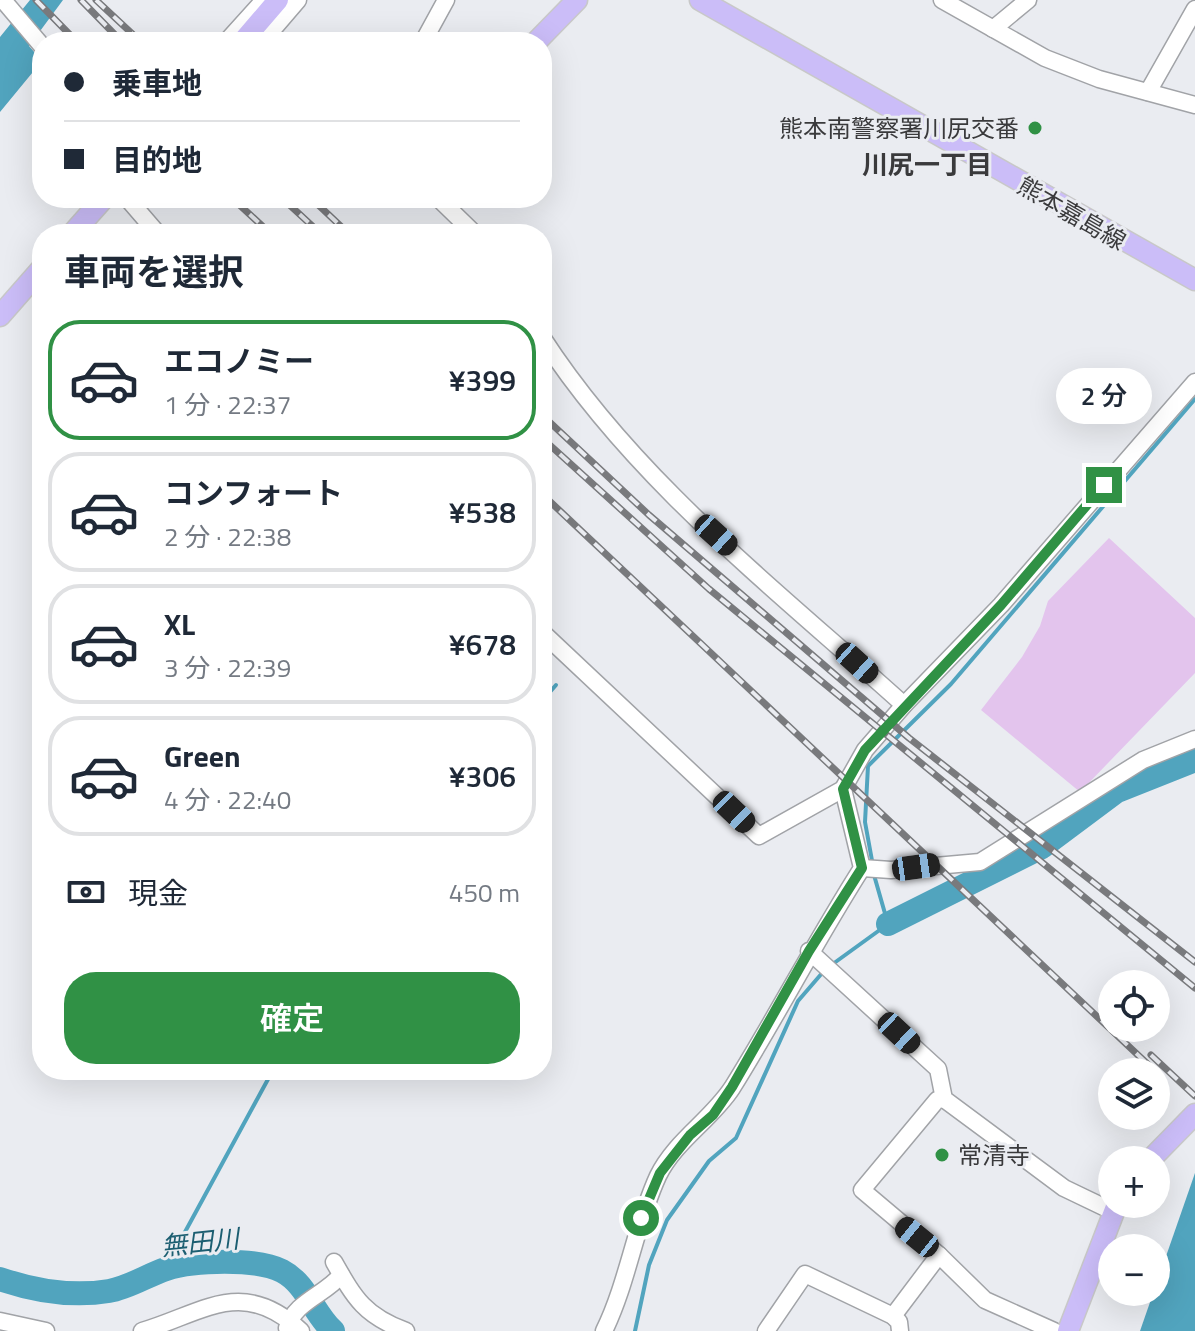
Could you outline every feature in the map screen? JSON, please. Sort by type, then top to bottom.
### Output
[{"type":"main road","points":[[251,32],[278,0]]},
{"type":"main road","points":[[546,32],[577,0]]},
{"type":"main road","name":"熊本嘉島線","points":[[700,0],[1195,280]]},
{"type":"main road","points":[[81,224],[95,208]]},
{"type":"main road","points":[[6,309],[32,279]]},
{"type":"main road","points":[[1164,1146],[1195,1114]]},
{"type":"main road","points":[[1068,1331],[1112,1218]]},
{"type":"street","points":[[235,32],[264,0]]},
{"type":"street","points":[[271,32],[298,0]]},
{"type":"street","points":[[428,32],[446,0]]},
{"type":"street","points":[[942,0],[1045,58],[1099,79],[1195,105]]},
{"type":"street","points":[[993,29],[1028,0]]},
{"type":"street","points":[[5,8],[32,36]]},
{"type":"street","points":[[1148,92],[1195,9]]},
{"type":"street","points":[[136,208],[149,224]]},
{"type":"street","points":[[448,208],[465,224]]},
{"type":"street","points":[[552,350],[669,492],[904,705]]},
{"type":"street","points":[[552,641],[759,836],[843,789],[865,750],[1001,605],[1195,382]]},
{"type":"street","points":[[862,868],[891,870],[980,862],[1143,760],[1195,739]]},
{"type":"street","points":[[604,1331],[660,1173],[690,1135],[713,1115],[732,1087],[862,868],[843,789]]},
{"type":"street","points":[[813,954],[938,1069],[944,1099],[1064,1188],[1098,1201]]},
{"type":"street","points":[[944,1099],[937,1100],[862,1190],[939,1255],[985,1300],[1054,1331]]},
{"type":"street","points":[[766,1331],[805,1274],[896,1324],[939,1255]]},
{"type":"street","points":[[142,1331],[217,1302],[247,1302],[293,1323],[337,1273],[359,1305],[378,1319],[406,1331]]},
{"type":"street","points":[[0,1321],[46,1331]]},
{"type":"shaded area","points":[[1109,538],[1195,618],[1195,673],[1080,792],[981,710],[1022,657],[1040,626],[1048,601]]},
{"type":"water","points":[[30,0],[63,0],[39,32],[32,32],[29,46],[32,49],[32,73],[0,112],[0,37]]},
{"type":"water","points":[[1195,1173],[1195,1331],[1140,1331],[1149,1306],[1170,1306],[1170,1245]]},
{"type":"waterway","points":[[873,866],[865,822],[868,766],[951,684],[1195,399]]},
{"type":"waterway","points":[[552,690],[556,685]]},
{"type":"waterway","points":[[888,924],[1042,847],[1117,791],[1195,760]]},
{"type":"waterway","points":[[830,966],[888,924],[874,875]]},
{"type":"waterway","points":[[635,1331],[649,1265],[667,1220],[709,1161],[736,1138],[798,1001],[823,972]]},
{"type":"waterway","points":[[170,1268],[179,1243],[268,1080]]},
{"type":"waterway","name":"無田川","points":[[0,1279],[54,1292],[95,1293],[123,1287],[178,1266],[208,1262],[257,1264],[282,1271],[298,1283],[333,1331]]},
{"type":"railway","points":[[36,0],[67,32]]},
{"type":"railway","points":[[81,0],[112,32]]},
{"type":"railway","points":[[96,0],[130,32]]},
{"type":"railway","points":[[243,208],[260,224]]},
{"type":"railway","points":[[293,208],[310,224]]},
{"type":"railway","points":[[322,208],[338,224]]},
{"type":"railway","points":[[552,424],[649,515],[909,738],[1195,962]]},
{"type":"railway","points":[[552,447],[709,589],[1195,988]]},
{"type":"railway","points":[[552,503],[1141,1058]]},
{"type":"railway","points":[[1151,1055],[1195,1096]]},
{"type":"place","name":"熊本南警察署川尻交番","points":[[1035,128]]},
{"type":"place","name":"常清寺","points":[[942,1155]]},
{"type":"district","name":"川尻一丁目","points":[[927,164]]},
{"type":"route","points":[[641,1218],[660,1173],[690,1135],[713,1115],[732,1087],[809,951],[862,868],[843,789],[865,750],[1001,605],[1104,485]]}]
